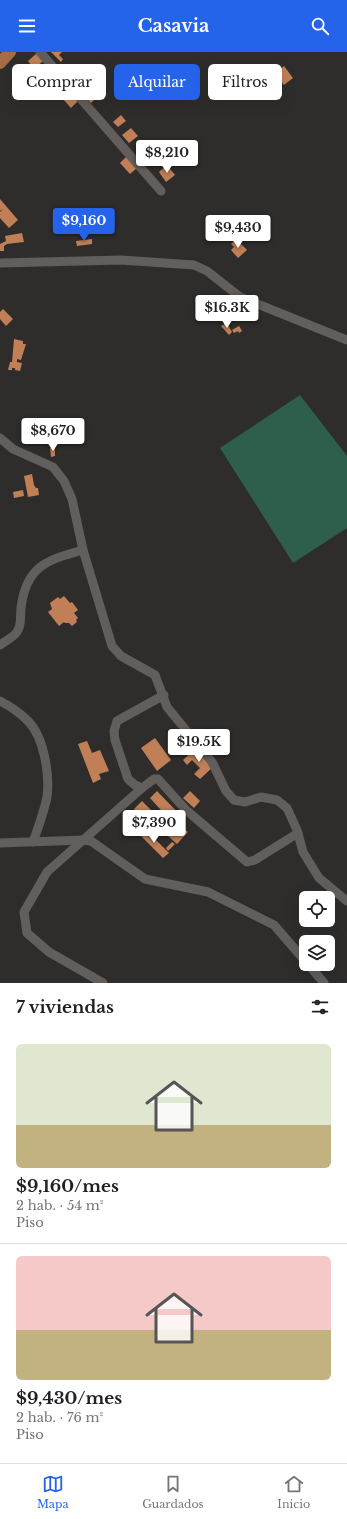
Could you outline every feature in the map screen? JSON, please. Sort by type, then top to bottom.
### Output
[{"type":"main road","points":[[0,63],[10,52]]},
{"type":"street","points":[[40,52],[160,191]]},
{"type":"street","points":[[0,263],[120,260],[194,265],[207,271],[240,297],[347,340]]},
{"type":"street","points":[[0,438],[13,449],[53,467],[64,481],[72,499],[83,550],[112,646],[121,656],[155,675],[164,695],[167,707],[212,762],[226,792],[234,800],[245,802],[261,797],[277,800],[287,808],[298,833],[303,852],[319,878],[347,901]]},
{"type":"street","points":[[0,645],[17,632],[21,622],[21,608],[25,584],[38,568],[52,558],[83,550]]},
{"type":"street","points":[[142,788],[135,785],[128,779],[114,740],[114,731],[117,721],[164,695]]},
{"type":"street","points":[[0,701],[10,706],[29,721],[39,739],[45,759],[48,779],[46,798],[33,842]]},
{"type":"street","points":[[103,983],[50,952],[33,938],[28,933],[24,912],[47,872],[142,788],[154,779],[158,779],[186,810],[247,862],[255,860],[298,833]]},
{"type":"street","points":[[0,843],[91,841],[145,879],[208,892],[274,925],[299,954]]},
{"type":"street","points":[[314,971],[324,983]]},
{"type":"green space","points":[[300,395],[347,456],[347,528],[293,563],[220,448]]},
{"type":"building","points":[[51,52],[62,52],[59,55],[63,59],[61,62]]},
{"type":"building","points":[[37,53],[43,61],[40,64],[30,64],[28,61]]},
{"type":"building","points":[[284,66],[293,78],[284,85],[282,83],[282,68]]},
{"type":"building","points":[[64,100],[79,100],[71,108]]},
{"type":"building","points":[[121,115],[126,121],[118,127],[113,122]]},
{"type":"building","points":[[131,128],[138,136],[129,143],[122,135]]},
{"type":"building","points":[[145,145],[149,150],[141,157],[137,153]]},
{"type":"building","points":[[126,157],[137,168],[130,174],[120,163]]},
{"type":"building","points":[[167,165],[175,175],[166,182],[159,172]]},
{"type":"building","points":[[0,199],[18,220],[9,228],[0,218],[0,212],[3,209],[0,211]]},
{"type":"building","points":[[22,233],[24,242],[7,244],[4,246],[4,251],[0,251],[0,244],[6,241],[5,236]]},
{"type":"building","points":[[92,239],[92,244],[77,246],[76,241]]},
{"type":"building","points":[[234,241],[237,244],[239,242],[247,250],[238,258],[231,250],[234,247],[231,244]]},
{"type":"building","points":[[3,309],[13,319],[6,326],[0,319],[0,312]]},
{"type":"building","points":[[227,323],[232,332],[229,335],[221,326]]},
{"type":"building","points":[[239,326],[242,331],[239,333],[238,331],[234,333],[232,330]]},
{"type":"building","points":[[14,339],[23,341],[23,344],[26,344],[21,360],[17,359],[17,362],[22,363],[20,371],[15,370],[15,368],[8,370],[10,362],[12,362]]},
{"type":"building","points":[[50,448],[55,448],[55,456],[51,457]]},
{"type":"building","points":[[32,474],[34,485],[38,488],[39,495],[28,497],[24,476]]},
{"type":"building","points":[[23,490],[24,496],[14,498],[13,492]]},
{"type":"building","points":[[64,596],[70,603],[72,602],[78,610],[74,613],[78,618],[76,620],[77,622],[72,626],[69,623],[64,622],[59,626],[48,612],[52,609],[50,603],[58,597],[60,599]]},
{"type":"building","points":[[155,738],[171,760],[157,771],[141,748]]},
{"type":"building","points":[[87,741],[92,753],[100,750],[109,771],[99,774],[101,779],[93,783],[78,744]]},
{"type":"building","points":[[197,747],[213,767],[200,779],[194,774],[200,768],[192,760],[187,765],[183,760]]},
{"type":"building","points":[[157,791],[184,819],[168,833],[163,827],[170,820],[150,798]]},
{"type":"building","points":[[190,791],[200,801],[194,808],[183,798]]},
{"type":"building","points":[[142,801],[157,816],[145,829],[140,824],[144,819],[134,809]]},
{"type":"building","points":[[179,824],[188,832],[177,844],[168,836]]},
{"type":"building","points":[[145,829],[169,853],[163,858],[139,834]]},
{"type":"building","points":[[172,842],[175,844],[168,851],[166,848]]}]
